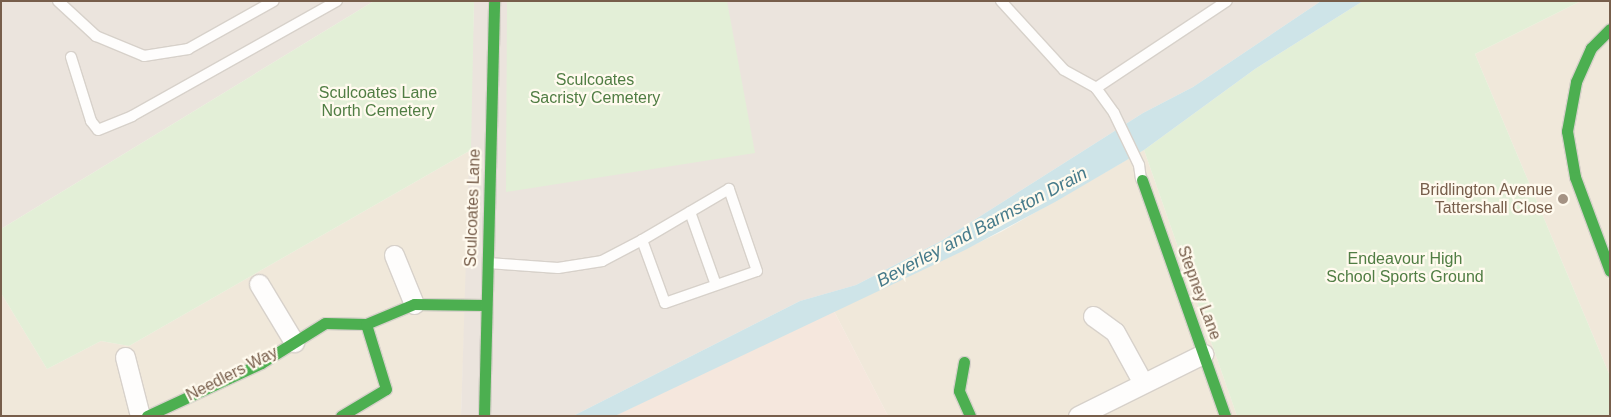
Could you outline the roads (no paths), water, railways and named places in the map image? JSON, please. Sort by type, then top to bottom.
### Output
[{"type":"street","name":"Sculcoates Lane","points":[[484,416],[494,1]]},
{"type":"street","points":[[1610,29],[1591,48],[1576,82],[1567,131],[1575,177],[1610,271]]},
{"type":"street","name":"Stepney Lane","points":[[1142,180],[1225,416]]},
{"type":"street","points":[[394,255],[414,304]]},
{"type":"street","name":"Needlers Way","points":[[259,284],[294,342]]},
{"type":"street","name":"Needlers Way","points":[[147,416],[174,411],[325,323],[366,324],[414,304],[486,305]]},
{"type":"street","points":[[1093,316],[1115,332],[1143,383]]},
{"type":"street","points":[[341,416],[386,389],[366,324]]},
{"type":"street","points":[[1078,416],[1203,354]]},
{"type":"street","points":[[125,357],[140,416]]},
{"type":"street","points":[[964,362],[959,391],[970,416]]},
{"type":"lane","points":[[58,1],[96,36],[144,56],[188,49],[274,1]]},
{"type":"lane","points":[[71,57],[91,121],[98,130],[132,116],[337,1]]},
{"type":"lane","points":[[1001,1],[1064,70],[1096,88],[1114,113],[1139,165],[1142,180]]},
{"type":"lane","points":[[1096,88],[1227,1]]},
{"type":"lane","points":[[487,263],[558,268],[602,262],[729,189],[757,271],[665,303],[642,240]]},
{"type":"lane","points":[[690,212],[716,285]]},
{"type":"water","name":"Beverley and Barmston Drain","points":[[1321,1],[1363,1],[1255,69],[1144,150],[1055,202],[965,250],[615,416],[573,416],[800,301],[856,285],[941,241],[1143,113],[1193,87]]},
{"type":"place","name":"Bridlington Avenue Tattershall Close","points":[[1563,199]]},
{"type":"park label","name":"Sculcoates Sacristy Cemetery","points":[[595,89]]},
{"type":"park label","name":"Sculcoates Lane North Cemetery","points":[[378,102]]},
{"type":"park label","name":"Endeavour High School Sports Ground","points":[[1405,268]]}]
